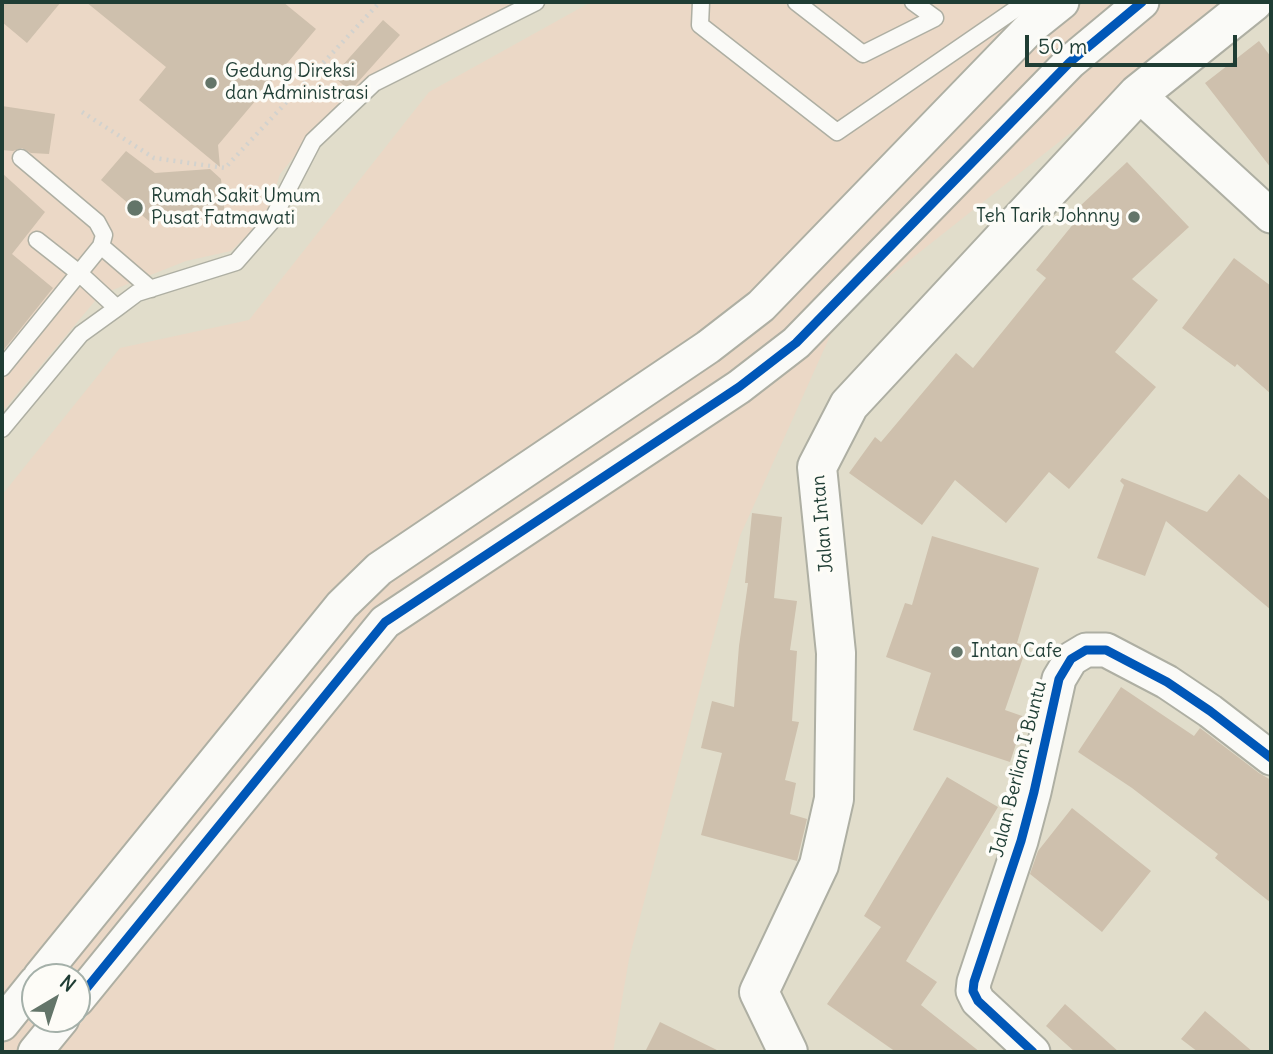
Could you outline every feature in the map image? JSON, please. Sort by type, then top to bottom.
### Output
[{"type":"street","points":[[51,963],[342,605],[379,569],[708,347],[761,306],[1031,10],[1062,2]]},
{"type":"street","points":[[91,983],[384,622],[739,387],[796,343],[1070,62],[1142,2]]},
{"type":"street","name":"Jalan Intan","points":[[788,1052],[759,992],[819,865],[834,799],[836,653],[817,467],[849,405],[1138,94],[1253,2]]},
{"type":"street","points":[[1138,94],[1271,216]]},
{"type":"street","points":[[708,347],[739,387]]},
{"type":"street","name":"Jalan Berlian I Buntu","points":[[1033,1052],[978,1000],[973,991],[1021,841],[1059,679],[1071,659],[1086,650],[1106,650],[1189,697],[1271,758]]},
{"type":"street","points":[[2,1024],[21,1000]]},
{"type":"street","points":[[35,1052],[51,1033]]},
{"type":"lane","points":[[2,429],[81,334],[117,307],[137,293],[236,261],[271,222],[313,141],[374,83],[536,2]]},
{"type":"lane","points":[[701,2],[700,25],[837,132],[1031,10]]},
{"type":"lane","points":[[796,2],[863,54],[935,18],[913,2]]},
{"type":"lane","points":[[2,368],[102,246],[104,234],[97,222],[21,158]]},
{"type":"lane","points":[[37,240],[117,307]]},
{"type":"lane","points":[[102,246],[151,289]]},
{"type":"path","points":[[82,112],[154,158],[225,168],[380,2]]},
{"type":"shaded area","name":"Rumah Sakit Umum Pusat Fatmawati","points":[[2,2],[517,2],[384,73],[325,119],[280,174],[266,217],[231,251],[186,261],[100,295],[2,412]]},
{"type":"shaded area","points":[[591,2],[1236,2],[839,316],[740,536],[629,959],[613,1052],[2,1052],[2,495],[120,348],[249,320],[429,92]]},
{"type":"building","points":[[2,2],[61,2],[27,43],[2,22]]},
{"type":"building","name":"Gedung Direksi dan Administrasi","points":[[86,2],[283,2],[316,29],[218,145],[220,167],[139,100],[166,67]]},
{"type":"building","points":[[383,20],[400,35],[350,91],[333,76]]},
{"type":"building","points":[[1259,41],[1271,57],[1271,168],[1205,83]]},
{"type":"building","points":[[2,106],[55,114],[49,154],[31,153],[22,148],[2,150]]},
{"type":"building","points":[[126,151],[155,173],[210,169],[221,179],[225,215],[150,222],[101,180]]},
{"type":"building","points":[[1127,162],[1189,227],[1132,279],[1158,300],[1115,352],[1156,387],[1069,489],[1049,472],[1006,523],[955,480],[922,525],[849,473],[875,437],[881,442],[956,353],[973,368],[1046,278],[1036,270],[1083,212],[1079,207]]},
{"type":"building","points":[[2,173],[45,212],[12,254],[53,288],[2,352]]},
{"type":"building","points":[[1234,258],[1271,286],[1271,394],[1237,364],[1235,367],[1182,328]]},
{"type":"building","points":[[1239,474],[1271,501],[1271,610],[1166,521],[1145,576],[1097,558],[1124,485],[1120,481],[1122,478],[1207,512]]},
{"type":"building","points":[[752,513],[782,517],[774,598],[797,601],[790,650],[797,651],[792,721],[799,722],[785,780],[796,783],[790,814],[807,819],[797,861],[701,835],[722,753],[701,748],[712,701],[734,707],[748,583],[745,583]]},
{"type":"building","points":[[932,536],[1039,568],[1017,643],[1027,646],[1005,710],[1025,717],[1010,762],[913,730],[931,673],[886,657],[905,603],[912,605]]},
{"type":"building","points":[[1121,687],[1194,736],[1200,728],[1271,780],[1271,903],[1215,858],[1218,854],[1132,788],[1078,752]]},
{"type":"building","points":[[947,777],[998,807],[906,961],[937,982],[921,1005],[980,1052],[896,1052],[827,1004],[881,927],[864,916]]},
{"type":"building","points":[[1072,808],[1151,871],[1102,932],[1030,874],[1038,851]]},
{"type":"building","points":[[1065,1004],[1119,1052],[1075,1052],[1046,1026]]},
{"type":"building","points":[[1205,1011],[1253,1052],[1198,1052],[1181,1039]]},
{"type":"building","points":[[660,1022],[721,1052],[645,1052]]},
{"type":"cycle path","points":[[91,983],[385,622],[739,387],[796,343],[1070,62],[1142,2]]},
{"type":"cycle path","points":[[1033,1052],[978,1001],[973,991],[1021,841],[1059,679],[1071,659],[1086,650],[1106,650],[1167,682],[1271,758]]},
{"type":"place","name":"Gedung Direksi dan Administrasi","points":[[211,83]]},
{"type":"place","name":"Rumah Sakit Umum Pusat Fatmawati","points":[[135,208]]},
{"type":"place","name":"Teh Tarik Johnny","points":[[1134,217]]},
{"type":"place","name":"Intan Cafe","points":[[957,652]]}]
